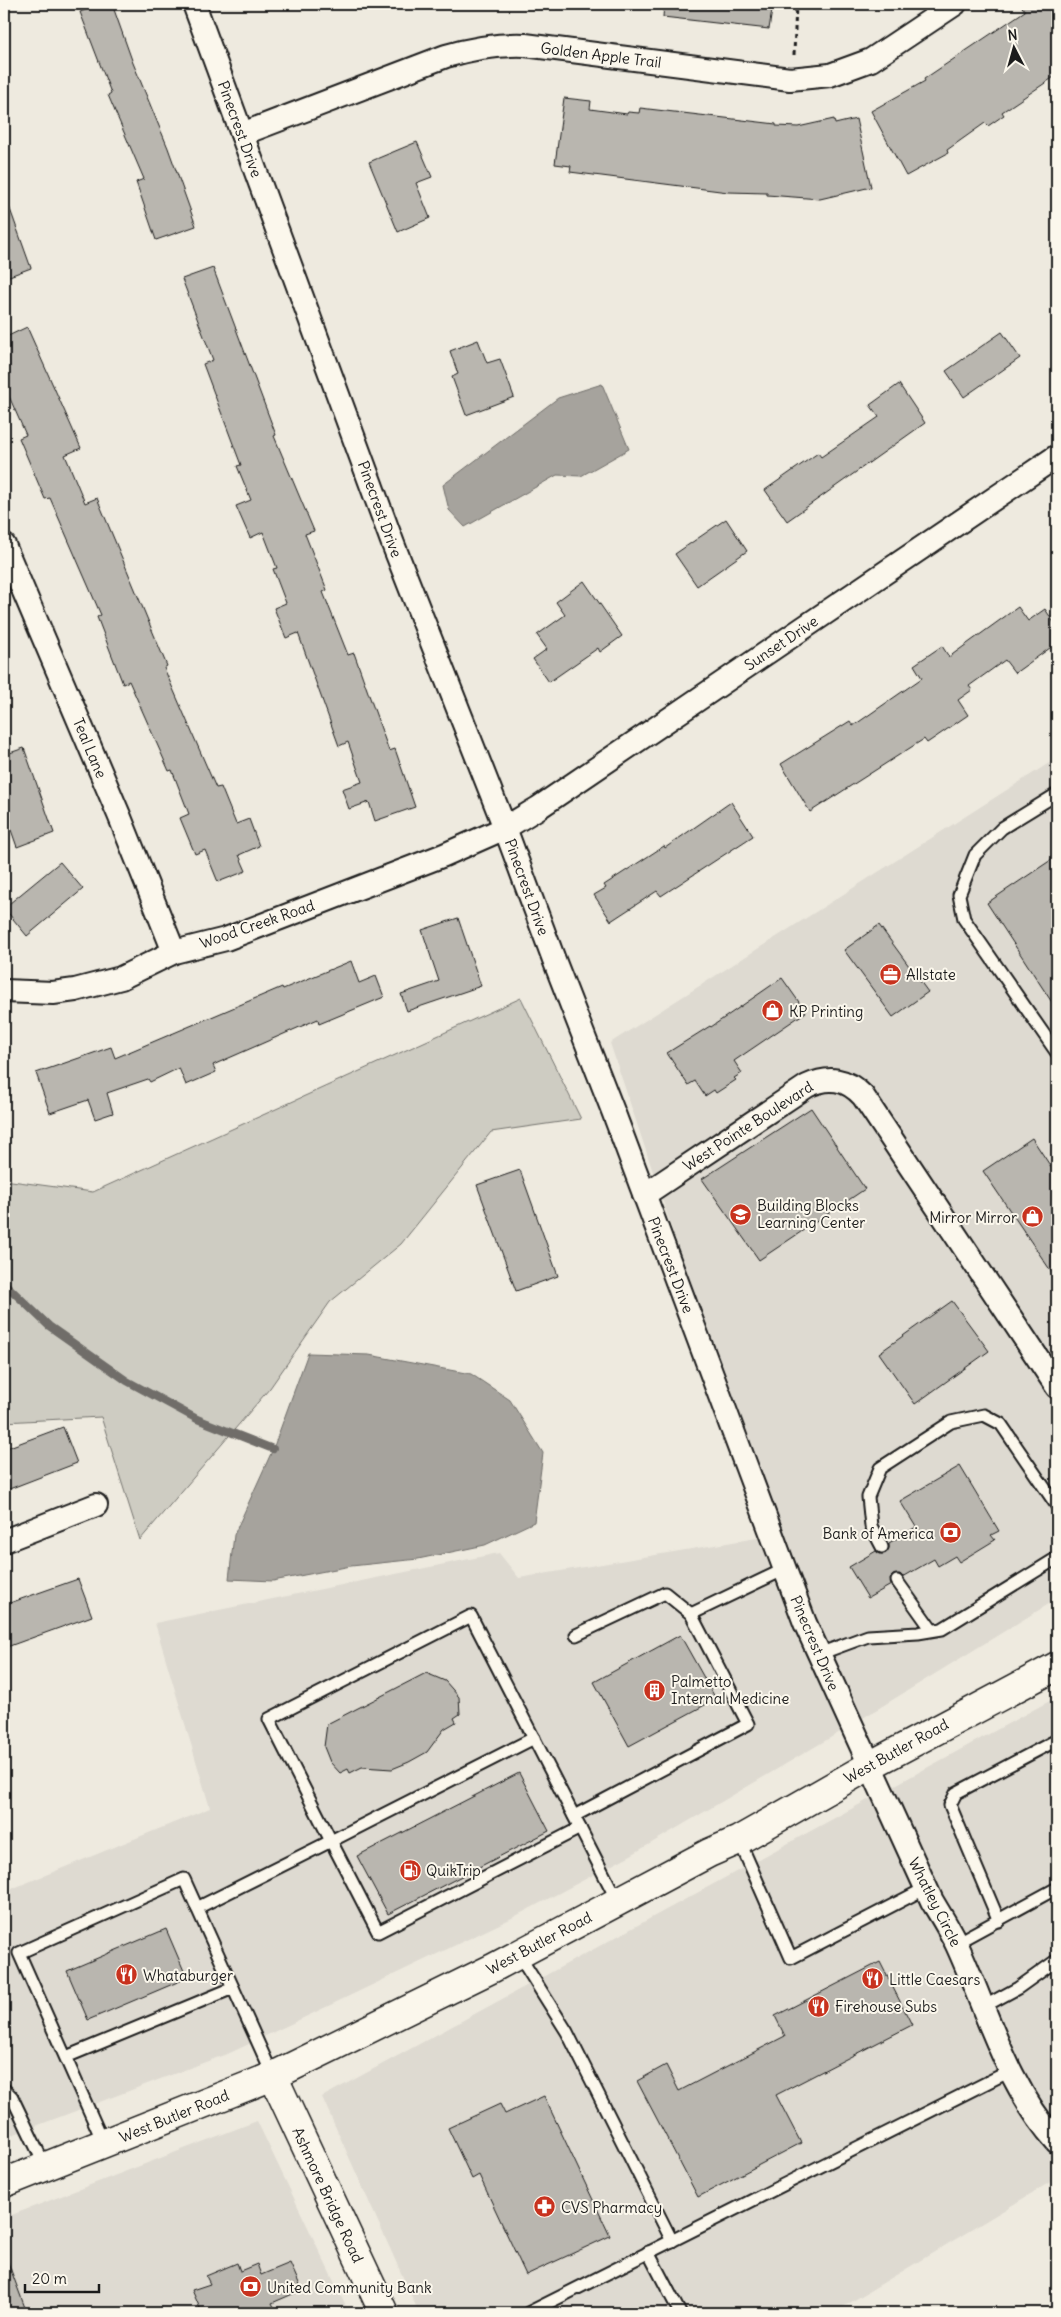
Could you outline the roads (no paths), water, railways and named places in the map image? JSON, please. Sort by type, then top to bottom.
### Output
[{"type":"main road","name":"West Butler Road","points":[[4,2183],[273,2076],[518,1954],[709,1853],[739,1840],[869,1766],[1057,1666]]},
{"type":"main road","name":"Ashmore Bridge Road","points":[[273,2076],[384,2313]]},
{"type":"street","name":"Pinecrest Drive","points":[[194,4],[393,544],[505,828],[785,1569],[819,1654],[869,1766]]},
{"type":"street","name":"Golden Apple Trail","points":[[242,134],[446,56],[476,47],[499,44],[525,45],[790,79],[830,74],[848,70],[871,60],[955,4]]},
{"type":"street","name":"Sunset Drive","points":[[505,828],[538,808],[1057,456]]},
{"type":"street","name":"Teal Lane","points":[[4,545],[119,815],[174,952]]},
{"type":"street","name":"Wood Creek Road","points":[[4,991],[31,993],[75,990],[121,978],[174,952],[226,939],[444,855],[505,828]]},
{"type":"street","name":"West Pointe Boulevard","points":[[644,1194],[807,1086],[818,1080],[831,1079],[843,1081],[854,1087],[863,1096],[1057,1387]]},
{"type":"street","points":[[4,1541],[96,1505]]},
{"type":"street","name":"Whatley Circle","points":[[869,1766],[926,1888],[956,1943],[1010,2071],[1028,2106],[1057,2142]]},
{"type":"lane","points":[[1057,794],[1002,828],[975,855],[959,895],[964,919],[1057,1053]]},
{"type":"lane","points":[[882,1547],[870,1526],[868,1497],[880,1468],[952,1422],[984,1415],[1001,1424],[1057,1506]]},
{"type":"lane","points":[[819,1654],[868,1636],[942,1628],[1057,1558]]},
{"type":"lane","points":[[690,1614],[785,1569]]},
{"type":"lane","points":[[897,1581],[932,1630]]},
{"type":"lane","points":[[574,1816],[748,1724],[690,1614],[664,1593],[576,1635]]},
{"type":"lane","points":[[580,1828],[378,1932],[269,1719],[471,1616],[534,1738],[618,1902]]},
{"type":"lane","points":[[197,1908],[534,1738]]},
{"type":"lane","points":[[999,1921],[950,1805],[956,1793],[1057,1740]]},
{"type":"lane","points":[[739,1840],[791,1958],[926,1888]]},
{"type":"lane","points":[[104,2144],[19,1953],[184,1879],[273,2076]]},
{"type":"lane","points":[[956,1943],[1057,1888]]},
{"type":"lane","points":[[518,1954],[567,2032],[672,2241]]},
{"type":"lane","points":[[983,2007],[1018,1988],[1057,1960]]},
{"type":"lane","points":[[66,2057],[233,1988]]},
{"type":"lane","points":[[528,2313],[1010,2071]]},
{"type":"lane","points":[[4,2089],[12,2096],[45,2167]]},
{"type":"lane","points":[[648,2252],[680,2313]]},
{"type":"waterway","points":[[4,1283],[49,1326],[127,1381],[197,1419],[273,1449]]},
{"type":"place","name":"Allstate","points":[[890,974]]},
{"type":"place","name":"KP Printing","points":[[773,1011]]},
{"type":"place","name":"Building Blocks Learning Center","points":[[741,1214]]},
{"type":"place","name":"Mirror Mirror","points":[[1033,1217]]},
{"type":"place","name":"Bank of America","points":[[950,1533]]},
{"type":"place","name":"Palmetto Internal Medicine","points":[[655,1690]]},
{"type":"place","name":"QuikTrip","points":[[410,1870]]},
{"type":"place","name":"Whataburger","points":[[127,1975]]},
{"type":"place","name":"Little Caesars","points":[[873,1979]]},
{"type":"place","name":"Firehouse Subs","points":[[819,2006]]},
{"type":"place","name":"CVS Pharmacy","points":[[545,2207]]},
{"type":"place","name":"United Community Bank","points":[[251,2287]]}]
